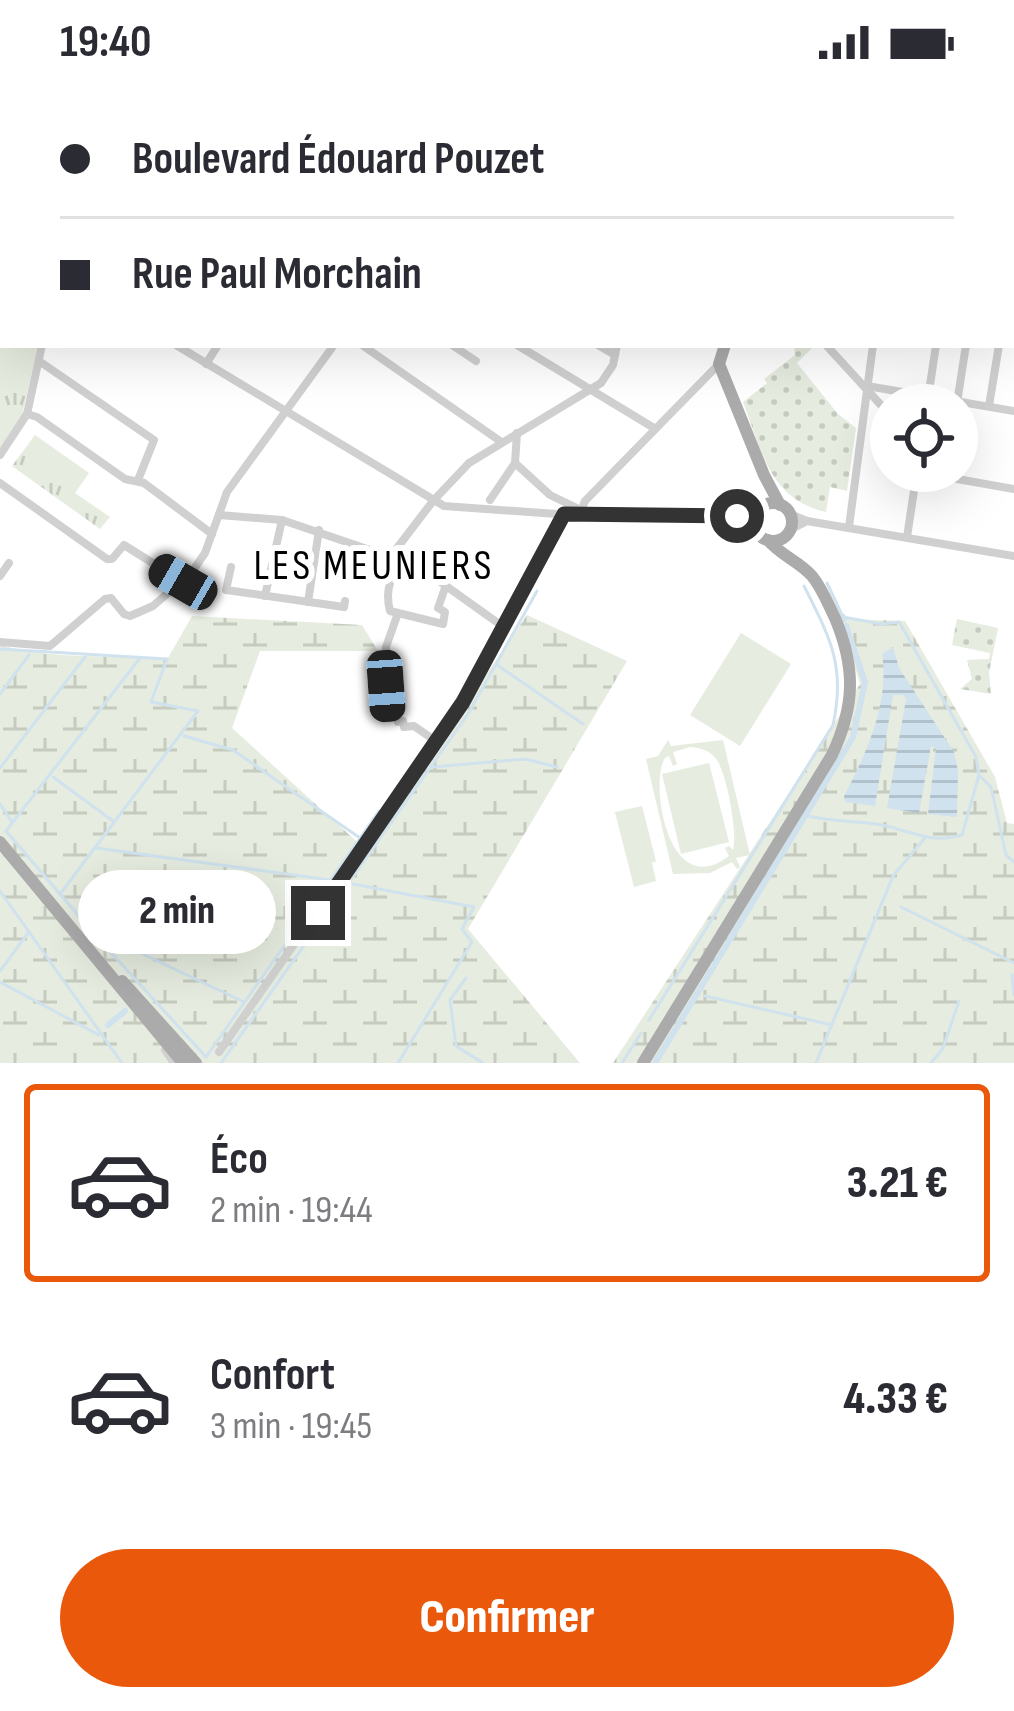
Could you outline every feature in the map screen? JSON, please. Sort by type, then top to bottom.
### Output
[{"type":"main road","points":[[719,352],[764,475],[785,509],[791,558]]},
{"type":"main road","points":[[641,1063],[846,726],[853,690],[850,657],[829,604],[813,578],[754,526],[762,507],[764,475]]},
{"type":"main road","points":[[762,507],[785,509]]},
{"type":"main road","points":[[768,540],[788,533]]},
{"type":"main road","points":[[0,842],[179,1063]]},
{"type":"main road","points":[[41,891],[196,1063]]},
{"type":"street","points":[[0,455],[27,414],[41,348]]},
{"type":"street","points":[[181,348],[433,501],[459,508],[564,514],[719,516],[747,514],[762,507]]},
{"type":"street","points":[[206,364],[216,348]]},
{"type":"street","points":[[0,642],[47,646],[105,599],[111,598],[130,616],[153,606],[183,582],[199,563],[227,492],[332,348]]},
{"type":"street","points":[[366,348],[500,441]]},
{"type":"street","points":[[456,348],[476,361]]},
{"type":"street","points":[[523,348],[654,428]]},
{"type":"street","points":[[828,348],[870,390]]},
{"type":"street","points":[[849,527],[873,348]]},
{"type":"street","points":[[930,384],[936,348]]},
{"type":"street","points":[[960,384],[966,348]]},
{"type":"street","points":[[989,406],[999,348]]},
{"type":"street","points":[[394,552],[469,464],[500,441],[592,390],[608,374],[616,350]]},
{"type":"street","points":[[581,512],[585,501],[719,352]]},
{"type":"street","points":[[39,361],[154,440],[137,480]]},
{"type":"street","points":[[978,405],[1014,411]]},
{"type":"street","points":[[27,414],[125,479],[137,480],[212,534]]},
{"type":"street","points":[[490,500],[515,463],[517,433]]},
{"type":"street","points":[[515,463],[550,495],[578,506],[581,512]]},
{"type":"street","points":[[978,481],[1014,489]]},
{"type":"street","points":[[0,482],[106,559],[112,559],[124,545],[183,582]]},
{"type":"street","points":[[907,537],[914,492]]},
{"type":"street","points":[[785,509],[807,521],[1014,556]]},
{"type":"street","points":[[219,1052],[437,742],[505,628],[564,514]]},
{"type":"street","points":[[219,515],[282,520],[376,552],[405,556],[505,628]]},
{"type":"street","points":[[719,516],[754,526]]},
{"type":"street","points":[[265,596],[282,520]]},
{"type":"street","points":[[788,533],[807,521]]},
{"type":"street","points":[[308,602],[319,530]]},
{"type":"street","points":[[405,556],[386,594],[390,611],[442,624],[445,612],[438,608],[446,585]]},
{"type":"street","points":[[0,576],[9,563]]},
{"type":"street","points":[[231,567],[222,591],[344,607],[345,601]]},
{"type":"street","points":[[387,710],[386,647],[398,613]]},
{"type":"street","points":[[398,722],[414,726],[437,742]]},
{"type":"green space","points":[[0,348],[37,348],[22,416],[0,448]]},
{"type":"green space","points":[[794,348],[812,348],[797,363],[838,414],[856,428],[847,491],[830,487],[826,512],[807,506],[780,484],[743,402],[795,355]]},
{"type":"green space","points":[[35,435],[89,473],[75,493],[110,517],[100,529],[12,466]]},
{"type":"green space","points":[[527,615],[627,661],[468,929],[580,1063],[0,1063],[0,645],[62,655],[168,658],[192,616],[362,625],[378,651],[260,651],[232,728],[366,850]]},
{"type":"green space","points":[[840,619],[905,621],[995,777],[1007,823],[1014,824],[1014,1063],[613,1063],[860,684]]},
{"type":"green space","points":[[957,619],[998,628],[989,673],[991,694],[960,689],[972,679],[967,660],[989,659],[990,653],[952,645]]},
{"type":"green space","points":[[741,633],[791,664],[740,746],[690,715]]},
{"type":"green space","points":[[668,740],[671,746],[723,740],[750,855],[736,858],[740,867],[732,862],[710,873],[673,874],[646,759],[658,756]],"holes":[[[690,747],[717,760],[733,818],[733,850],[725,848],[729,856],[708,866],[691,864],[678,852],[662,812],[665,758],[669,756],[673,766],[677,764],[673,752]]]},
{"type":"green space","points":[[709,763],[729,842],[681,854],[662,774]]},
{"type":"green space","points":[[642,806],[656,861],[652,863],[656,881],[634,887],[615,812]]},
{"type":"water","points":[[893,647],[899,668],[954,752],[957,817],[928,814],[936,748],[931,746],[919,813],[887,808],[903,695],[893,695],[875,806],[845,802],[879,709],[882,654]]},
{"type":"waterway","points":[[807,816],[950,838],[962,835],[979,775],[976,757],[899,622],[843,617],[827,583]]},
{"type":"waterway","points":[[649,1020],[833,725],[838,686],[833,653],[804,586]]},
{"type":"waterway","points":[[221,1063],[468,714],[537,591]]},
{"type":"waterway","points":[[655,1063],[853,737],[865,682],[846,626]]},
{"type":"waterway","points":[[0,649],[167,659],[151,702],[198,711],[60,894]]},
{"type":"waterway","points":[[0,694],[29,655]]},
{"type":"waterway","points":[[0,768],[85,657]]},
{"type":"waterway","points":[[140,658],[6,831],[90,929],[244,1002]]},
{"type":"waterway","points":[[497,665],[583,724]]},
{"type":"waterway","points":[[184,736],[233,750],[360,838]]},
{"type":"waterway","points":[[433,767],[525,759],[557,767]]},
{"type":"waterway","points":[[53,777],[113,821]]},
{"type":"waterway","points":[[981,777],[991,787],[1006,855],[1014,862]]},
{"type":"waterway","points":[[0,804],[12,822]]},
{"type":"waterway","points":[[105,938],[106,947],[206,1057],[379,811]]},
{"type":"waterway","points":[[816,1063],[893,876],[924,839]]},
{"type":"waterway","points":[[96,848],[330,880]]},
{"type":"waterway","points":[[353,884],[474,907],[462,929],[472,942],[398,1063]]},
{"type":"waterway","points":[[0,891],[122,1063]]},
{"type":"waterway","points":[[901,907],[1014,963]]},
{"type":"waterway","points":[[0,971],[28,933]]},
{"type":"waterway","points":[[1012,975],[1014,995]]},
{"type":"waterway","points":[[466,978],[450,1000],[456,1046],[483,1063]]},
{"type":"waterway","points":[[0,982],[99,1035]]},
{"type":"waterway","points":[[705,996],[832,1025]]},
{"type":"waterway","points":[[931,1063],[943,1048],[959,1001]]},
{"type":"waterway","points":[[108,1025],[125,1011]]},
{"type":"waterway","points":[[622,1063],[641,1033]]},
{"type":"district","name":"LES MEUNIERS","points":[[374,564]]},
{"type":"route","points":[[318,913],[463,702],[564,514],[737,516]]}]
